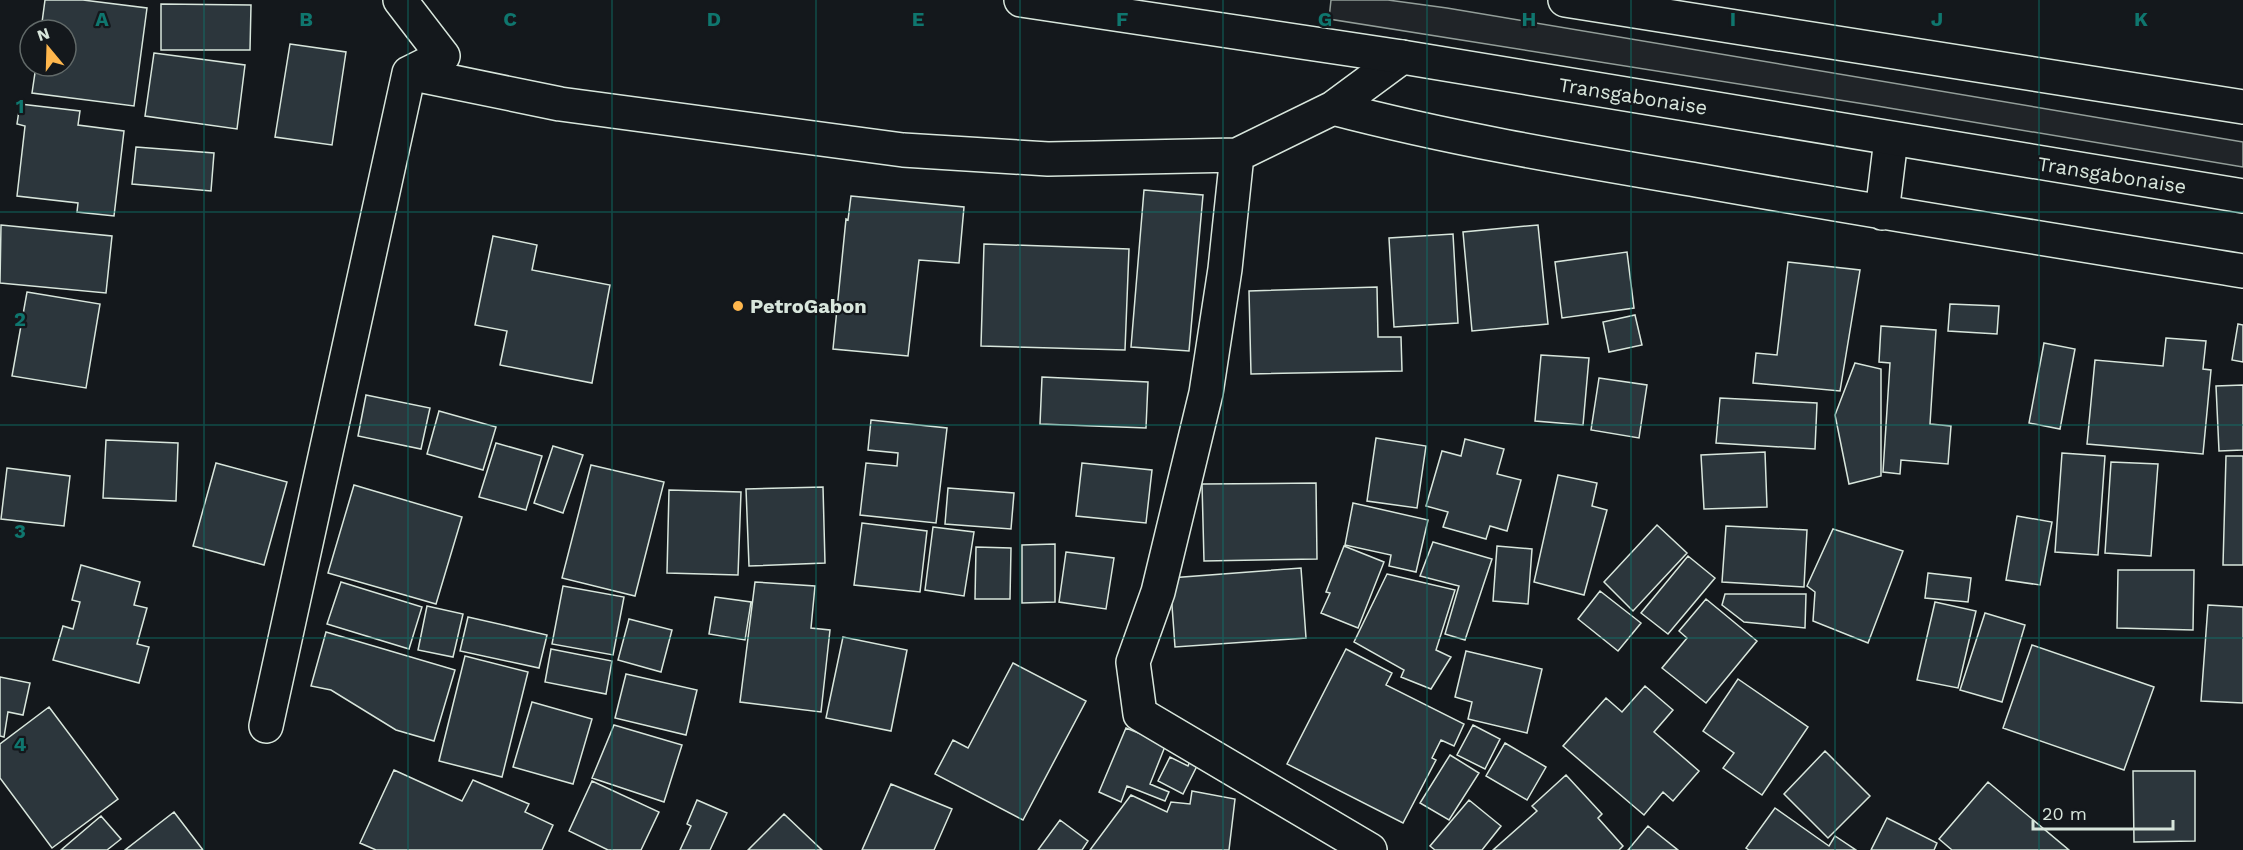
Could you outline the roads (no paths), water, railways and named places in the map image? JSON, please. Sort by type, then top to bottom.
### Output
[{"type":"main road","points":[[400,0],[443,56],[409,73]]},
{"type":"main road","name":"Transgabonaise","points":[[1021,0],[1402,57],[2243,196]]},
{"type":"main road","points":[[1565,0],[2243,106]]},
{"type":"main road","points":[[409,73],[560,104],[903,150],[1048,159],[1237,155],[1333,108],[1402,57]]},
{"type":"main road","points":[[266,726],[409,73]]},
{"type":"main road","points":[[1333,108],[1427,132],[1882,213],[2243,271]]},
{"type":"main road","points":[[1882,213],[1891,139]]},
{"type":"main road","points":[[1237,155],[1225,269],[1206,393],[1158,592],[1133,662],[1140,714],[1370,850]]},
{"type":"place","name":"PetroGabon","points":[[738,306]]}]
